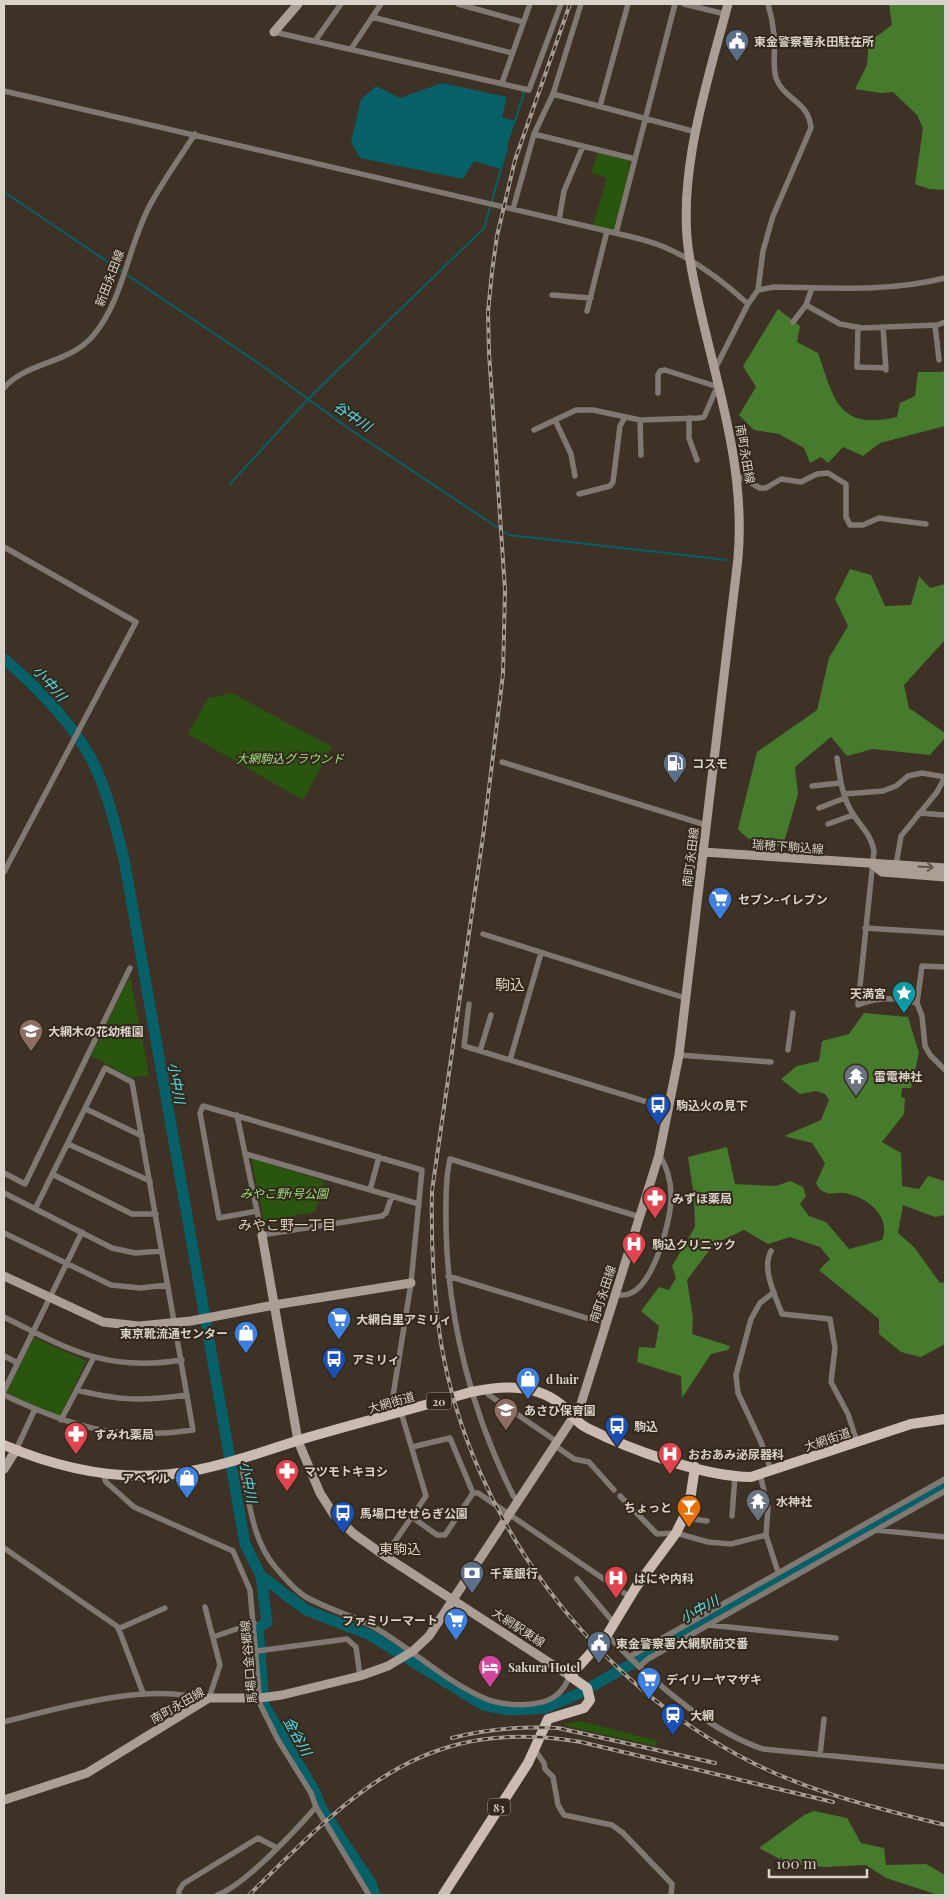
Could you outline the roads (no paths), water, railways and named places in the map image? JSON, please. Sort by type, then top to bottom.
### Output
[{"type":"main road","name":"大網街道","points":[[4,1445],[74,1469],[103,1474],[178,1474],[239,1462],[298,1441],[471,1392],[502,1386],[534,1391],[564,1407],[573,1418],[585,1427],[630,1446],[695,1467],[735,1476],[760,1474],[911,1424],[945,1419]]},
{"type":"main road","points":[[570,1676],[608,1635],[630,1597],[676,1533],[689,1507],[695,1467]]},
{"type":"main road","name":"83","points":[[444,1895],[535,1750],[548,1719],[584,1708],[590,1700],[587,1688],[570,1676]]},
{"type":"street","points":[[298,4],[274,32],[530,90],[561,4]]},
{"type":"street","points":[[314,41],[341,4]]},
{"type":"street","points":[[351,49],[381,4]]},
{"type":"street","points":[[458,4],[523,22]]},
{"type":"street","points":[[502,83],[530,4]]},
{"type":"street","points":[[513,209],[534,134],[553,94],[581,4]]},
{"type":"street","points":[[600,106],[628,4]]},
{"type":"street","points":[[616,234],[675,4]]},
{"type":"street","points":[[684,4],[725,14]]},
{"type":"street","name":"南町永田線","points":[[4,1799],[87,1773],[207,1699],[260,1698],[299,1692],[381,1670],[407,1654],[429,1636],[580,1406],[659,1155],[670,1109],[679,1055],[739,551],[738,476],[716,368],[690,260],[686,194],[696,132],[728,4]]},
{"type":"street","points":[[716,368],[748,304],[758,290],[763,251],[773,216],[811,128],[810,120],[804,107],[787,93],[776,79],[774,34],[768,4]]},
{"type":"street","points":[[372,17],[512,53]]},
{"type":"street","points":[[4,91],[608,231],[663,246],[690,260],[731,289],[748,304]]},
{"type":"street","points":[[553,94],[696,132]]},
{"type":"street","name":"新田永田線","points":[[4,388],[9,382],[27,372],[78,350],[104,321],[110,313],[150,206],[195,134]]},
{"type":"street","points":[[534,134],[635,159]]},
{"type":"street","points":[[559,220],[564,191],[583,146]]},
{"type":"street","points":[[587,311],[608,231]]},
{"type":"street","points":[[758,290],[812,288],[882,289],[916,286],[945,278]]},
{"type":"street","points":[[793,322],[806,305],[812,288]]},
{"type":"street","points":[[552,295],[591,298]]},
{"type":"street","points":[[806,305],[840,324],[858,327],[935,325],[945,322]]},
{"type":"street","points":[[935,325],[939,360]]},
{"type":"street","points":[[858,327],[857,367],[886,369],[883,327]]},
{"type":"street","points":[[534,430],[576,410],[593,410],[640,420],[704,417],[718,385],[665,370],[660,371],[658,375],[658,393]]},
{"type":"street","points":[[579,494],[610,486],[613,482],[620,426],[625,417]]},
{"type":"street","points":[[689,418],[689,438],[697,460]]},
{"type":"street","points":[[555,420],[571,454],[575,476]]},
{"type":"street","points":[[640,420],[640,455]]},
{"type":"street","points":[[738,476],[760,488],[766,488],[781,480],[801,482],[817,474],[828,473],[846,484],[846,517],[850,525],[863,525],[880,518],[926,524]]},
{"type":"street","points":[[4,547],[136,622],[4,872]]},
{"type":"street","points":[[837,758],[840,783],[845,796],[853,815],[864,827],[873,844],[858,1005],[870,1000],[885,998],[917,1003]]},
{"type":"street","points":[[502,762],[706,825]]},
{"type":"street","points":[[819,808],[845,796],[883,791],[896,786],[908,776],[922,773],[945,777],[937,792],[901,836],[896,865]]},
{"type":"street","points":[[812,786],[840,783]]},
{"type":"street","points":[[919,813],[945,815]]},
{"type":"street","points":[[828,824],[853,815]]},
{"type":"street","name":"瑞穂下駒込線","points":[[703,852],[872,864],[882,862],[896,865],[945,868]]},
{"type":"street","points":[[872,864],[882,872],[945,877]]},
{"type":"street","points":[[865,928],[945,933]]},
{"type":"street","points":[[483,934],[685,998]]},
{"type":"street","points":[[510,1060],[541,953]]},
{"type":"street","points":[[945,968],[922,966],[917,1003],[921,1011],[925,1046],[930,1055],[945,1070]]},
{"type":"street","points":[[4,1173],[25,1184],[130,968]]},
{"type":"street","points":[[469,1004],[464,1046],[670,1109]]},
{"type":"street","points":[[788,1050],[793,1013]]},
{"type":"street","points":[[480,1051],[491,1015]]},
{"type":"street","points":[[679,1055],[770,1062]]},
{"type":"street","points":[[35,1209],[106,1068],[132,1082],[193,1430],[156,1434],[119,1434],[81,1427],[35,1409],[4,1393],[82,1232]]},
{"type":"street","points":[[257,1211],[219,1218],[201,1109],[207,1105],[422,1170],[411,1283],[393,1396]]},
{"type":"street","points":[[86,1109],[142,1136]]},
{"type":"street","points":[[236,1115],[246,1154],[262,1235],[382,1216],[386,1213],[392,1196]]},
{"type":"street","points":[[68,1144],[150,1181]]},
{"type":"street","points":[[246,1154],[419,1204]]},
{"type":"street","points":[[616,1295],[632,1293],[641,1284],[652,1267],[662,1243],[670,1215],[671,1195],[664,1161],[659,1155]]},
{"type":"street","points":[[370,1190],[379,1158]]},
{"type":"street","points":[[518,1500],[514,1497],[494,1458],[471,1392],[448,1276],[446,1209],[449,1162],[451,1158],[640,1217]]},
{"type":"street","points":[[52,1174],[132,1214],[156,1214]]},
{"type":"street","points":[[4,1193],[124,1252],[148,1253],[162,1251]]},
{"type":"street","points":[[4,1233],[99,1280],[125,1288],[168,1285]]},
{"type":"street","name":"大網駅東線","points":[[262,1235],[298,1441],[320,1494],[334,1516],[354,1534],[385,1556],[570,1676]]},
{"type":"street","points":[[772,1251],[768,1266],[774,1292],[782,1314],[830,1319],[835,1348],[832,1382],[848,1414],[857,1442]]},
{"type":"street","points":[[4,1276],[87,1315],[119,1325],[147,1326],[217,1317],[274,1305],[411,1283]]},
{"type":"street","points":[[448,1276],[606,1324]]},
{"type":"street","points":[[771,1471],[761,1442],[738,1393],[736,1375],[751,1319],[760,1303],[774,1292]]},
{"type":"street","points":[[4,1317],[63,1348],[93,1359],[126,1365],[182,1360]]},
{"type":"street","points":[[4,1356],[18,1363]]},
{"type":"street","points":[[61,1420],[93,1359]]},
{"type":"street","points":[[484,1389],[574,1459],[589,1462],[614,1490]]},
{"type":"street","points":[[77,1390],[123,1400],[157,1400],[187,1395]]},
{"type":"street","points":[[4,1469],[16,1450],[35,1409]]},
{"type":"street","points":[[385,1556],[426,1496],[401,1412]]},
{"type":"street","points":[[412,1447],[450,1438],[472,1493]]},
{"type":"street","points":[[239,1462],[249,1494],[256,1535],[262,1548],[292,1587],[305,1597],[372,1626],[407,1654],[482,1697],[502,1703],[550,1700],[562,1690],[570,1676]]},
{"type":"street","name":"馬場口金谷郷線","points":[[103,1474],[106,1482],[134,1507],[233,1551],[248,1580],[257,1651],[260,1704],[278,1740],[311,1793],[316,1807],[367,1894]]},
{"type":"street","points":[[760,1474],[768,1508],[766,1535],[778,1572]]},
{"type":"street","points":[[732,1516],[735,1476]]},
{"type":"street","points":[[629,1657],[663,1640],[778,1572],[945,1479]]},
{"type":"street","points":[[639,1667],[648,1659],[945,1491]]},
{"type":"street","points":[[472,1493],[478,1494],[510,1514],[630,1597]]},
{"type":"street","points":[[412,1517],[438,1534],[445,1534],[472,1493]]},
{"type":"street","points":[[620,1496],[644,1520],[653,1533],[662,1535],[676,1533],[708,1542],[731,1544],[766,1535]]},
{"type":"street","points":[[684,1518],[707,1521]]},
{"type":"street","points":[[876,1530],[945,1537]]},
{"type":"street","points":[[4,1548],[118,1629],[143,1693]]},
{"type":"street","points":[[577,1579],[614,1623]]},
{"type":"street","points":[[4,1720],[143,1693],[178,1694],[207,1699],[220,1665],[206,1607]]},
{"type":"street","points":[[118,1629],[164,1608]]},
{"type":"street","points":[[213,1637],[254,1623]]},
{"type":"street","points":[[709,1625],[836,1638]]},
{"type":"street","points":[[608,1635],[639,1667],[714,1725],[753,1746],[762,1749],[945,1767]]},
{"type":"street","points":[[257,1651],[347,1639],[356,1647],[360,1676]]},
{"type":"street","points":[[820,1755],[824,1719]]},
{"type":"street","points":[[535,1750],[555,1782],[558,1805],[564,1814],[605,1823],[623,1833],[672,1884],[671,1895]]},
{"type":"street","points":[[217,1895],[234,1886],[277,1848],[316,1807]]},
{"type":"street","points":[[179,1895],[183,1884],[258,1838],[277,1848]]},
{"type":"water","points":[[442,83],[507,97],[502,117],[515,121],[500,169],[474,161],[463,179],[360,158],[351,142],[361,99],[376,86],[400,98]]},
{"type":"waterway","points":[[514,124],[524,93]]},
{"type":"waterway","points":[[230,484],[308,399],[484,228],[507,148]]},
{"type":"waterway","name":"谷中川","points":[[4,192],[264,367],[348,428],[509,535],[727,560]]},
{"type":"waterway","name":"小中川","points":[[4,659],[50,703],[80,740],[100,778],[113,819],[124,859],[245,1544],[261,1576],[306,1610],[370,1635],[483,1705],[508,1710],[545,1708],[578,1694],[945,1487]]},
{"type":"waterway","name":"金谷川","points":[[261,1576],[267,1622],[258,1628],[264,1705],[315,1792],[321,1808],[371,1883],[375,1895]]},
{"type":"railway","points":[[570,4],[515,160],[497,236],[488,312],[489,353],[505,590],[503,674],[484,829],[432,1191],[433,1267],[441,1343],[456,1409],[480,1472],[511,1533],[548,1589],[592,1642],[641,1689],[695,1729],[753,1763],[776,1774],[823,1792],[945,1825]]},
{"type":"railway","points":[[452,1738],[504,1729],[558,1728],[715,1763]]},
{"type":"railway","points":[[249,1895],[286,1858],[357,1795],[394,1770],[434,1752],[477,1740],[526,1737],[581,1742],[833,1802]]},
{"type":"place","name":"東金警察署永田駐在所","points":[[737,62]]},
{"type":"place","name":"コスモ","points":[[675,784]]},
{"type":"place","name":"セブン-イレブン","points":[[720,920]]},
{"type":"place","name":"天満宮","points":[[904,1014]]},
{"type":"place","name":"大網木の花幼稚園","points":[[31,1052]]},
{"type":"place","name":"雷電神社","points":[[856,1097]]},
{"type":"place","name":"駒込火の見下","points":[[658,1126]]},
{"type":"place","name":"みずほ薬局","points":[[655,1219]]},
{"type":"place","name":"駒込クリニック","points":[[634,1265]]},
{"type":"place","name":"大網白里アミリィ","points":[[339,1340]]},
{"type":"place","name":"東京靴流通センター","points":[[246,1354]]},
{"type":"place","name":"アミリィ","points":[[334,1380]]},
{"type":"place","name":"d hair","points":[[528,1400]]},
{"type":"place","name":"あさひ保育園","points":[[506,1431]]},
{"type":"place","name":"駒込","points":[[617,1447]]},
{"type":"place","name":"すみれ薬局","points":[[76,1455]]},
{"type":"place","name":"おおあみ泌尿器科","points":[[670,1475]]},
{"type":"place","name":"マツモトキヨシ","points":[[287,1492]]},
{"type":"place","name":"アベイル","points":[[187,1499]]},
{"type":"place","name":"水神社","points":[[758,1522]]},
{"type":"place","name":"ちょっと","points":[[689,1528]]},
{"type":"place","name":"馬場口せせらぎ公園","points":[[343,1534]]},
{"type":"place","name":"千葉銀行","points":[[472,1594]]},
{"type":"place","name":"はにや内科","points":[[616,1599]]},
{"type":"place","name":"ファミリーマート","points":[[456,1641]]},
{"type":"place","name":"東金警察署大網駅前交番","points":[[599,1664]]},
{"type":"place","name":"Sakura Hotel","points":[[490,1688]]},
{"type":"place","name":"デイリーヤマザキ","points":[[649,1700]]},
{"type":"place","name":"大網","points":[[673,1736]]},
{"type":"district","name":"駒込","points":[[510,984]]},
{"type":"district","name":"みやこ野一丁目","points":[[287,1224]]},
{"type":"district","name":"東駒込","points":[[400,1548]]},
{"type":"park label","name":"大網駒込グラウンド","points":[[290,758]]},
{"type":"park label","name":"みやこ野1号公園","points":[[284,1193]]}]
